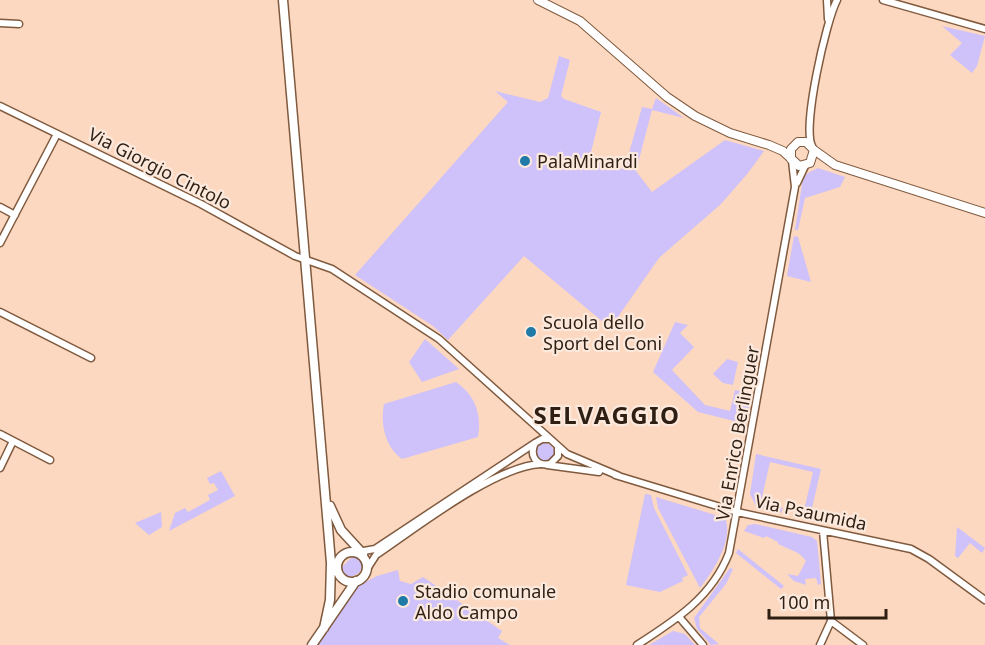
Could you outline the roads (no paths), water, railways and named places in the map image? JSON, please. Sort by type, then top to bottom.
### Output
[{"type":"main road","points":[[283,0],[334,570],[324,628]]},
{"type":"main road","points":[[312,645],[367,569],[362,554],[341,530],[326,495]]},
{"type":"main road","points":[[334,570],[347,554],[362,554]]},
{"type":"main road","points":[[334,570],[345,582],[357,581]]},
{"type":"street","points":[[538,0],[580,21],[668,97],[695,116],[730,133],[783,147],[806,142],[835,165],[985,213]]},
{"type":"street","points":[[827,0],[828,23]]},
{"type":"street","points":[[795,187],[790,149],[808,123],[828,23],[837,0]]},
{"type":"street","points":[[883,0],[985,29]]},
{"type":"street","points":[[0,23],[20,24]]},
{"type":"street","name":"Via Giorgio Cintolo","points":[[0,106],[201,204],[306,260],[332,269],[427,330],[550,439]]},
{"type":"street","points":[[795,187],[806,166],[814,157],[808,123]]},
{"type":"street","points":[[0,243],[57,134]]},
{"type":"street","points":[[769,145],[799,166],[835,165]]},
{"type":"street","name":"Via Enrico Berlinguer","points":[[637,645],[680,618],[703,596],[725,565],[735,531],[795,187]]},
{"type":"street","points":[[0,207],[15,215]]},
{"type":"street","points":[[0,312],[91,358]]},
{"type":"street","points":[[0,434],[50,460]]},
{"type":"street","points":[[362,554],[375,549],[542,439],[550,439],[567,454],[619,476]]},
{"type":"street","points":[[0,468],[14,441]]},
{"type":"street","points":[[535,443],[532,453],[544,464],[581,468],[619,476]]},
{"type":"street","points":[[367,569],[376,555],[483,485],[513,470],[544,464],[556,459],[558,448]]},
{"type":"street","name":"Via Psaumida","points":[[619,476],[737,512],[911,549],[929,559],[985,600]]},
{"type":"street","points":[[820,645],[831,621],[823,531]]},
{"type":"street","points":[[680,618],[703,645]]},
{"type":"street","points":[[831,621],[863,645]]},
{"type":"place","name":"PalaMinardi","points":[[525,161]]},
{"type":"place","name":"Scuola dello Sport del Coni","points":[[531,332]]},
{"type":"place","name":"Stadio comunale Aldo Campo","points":[[403,601]]},
{"type":"district","name":"SELVAGGIO","points":[[607,414]]}]
